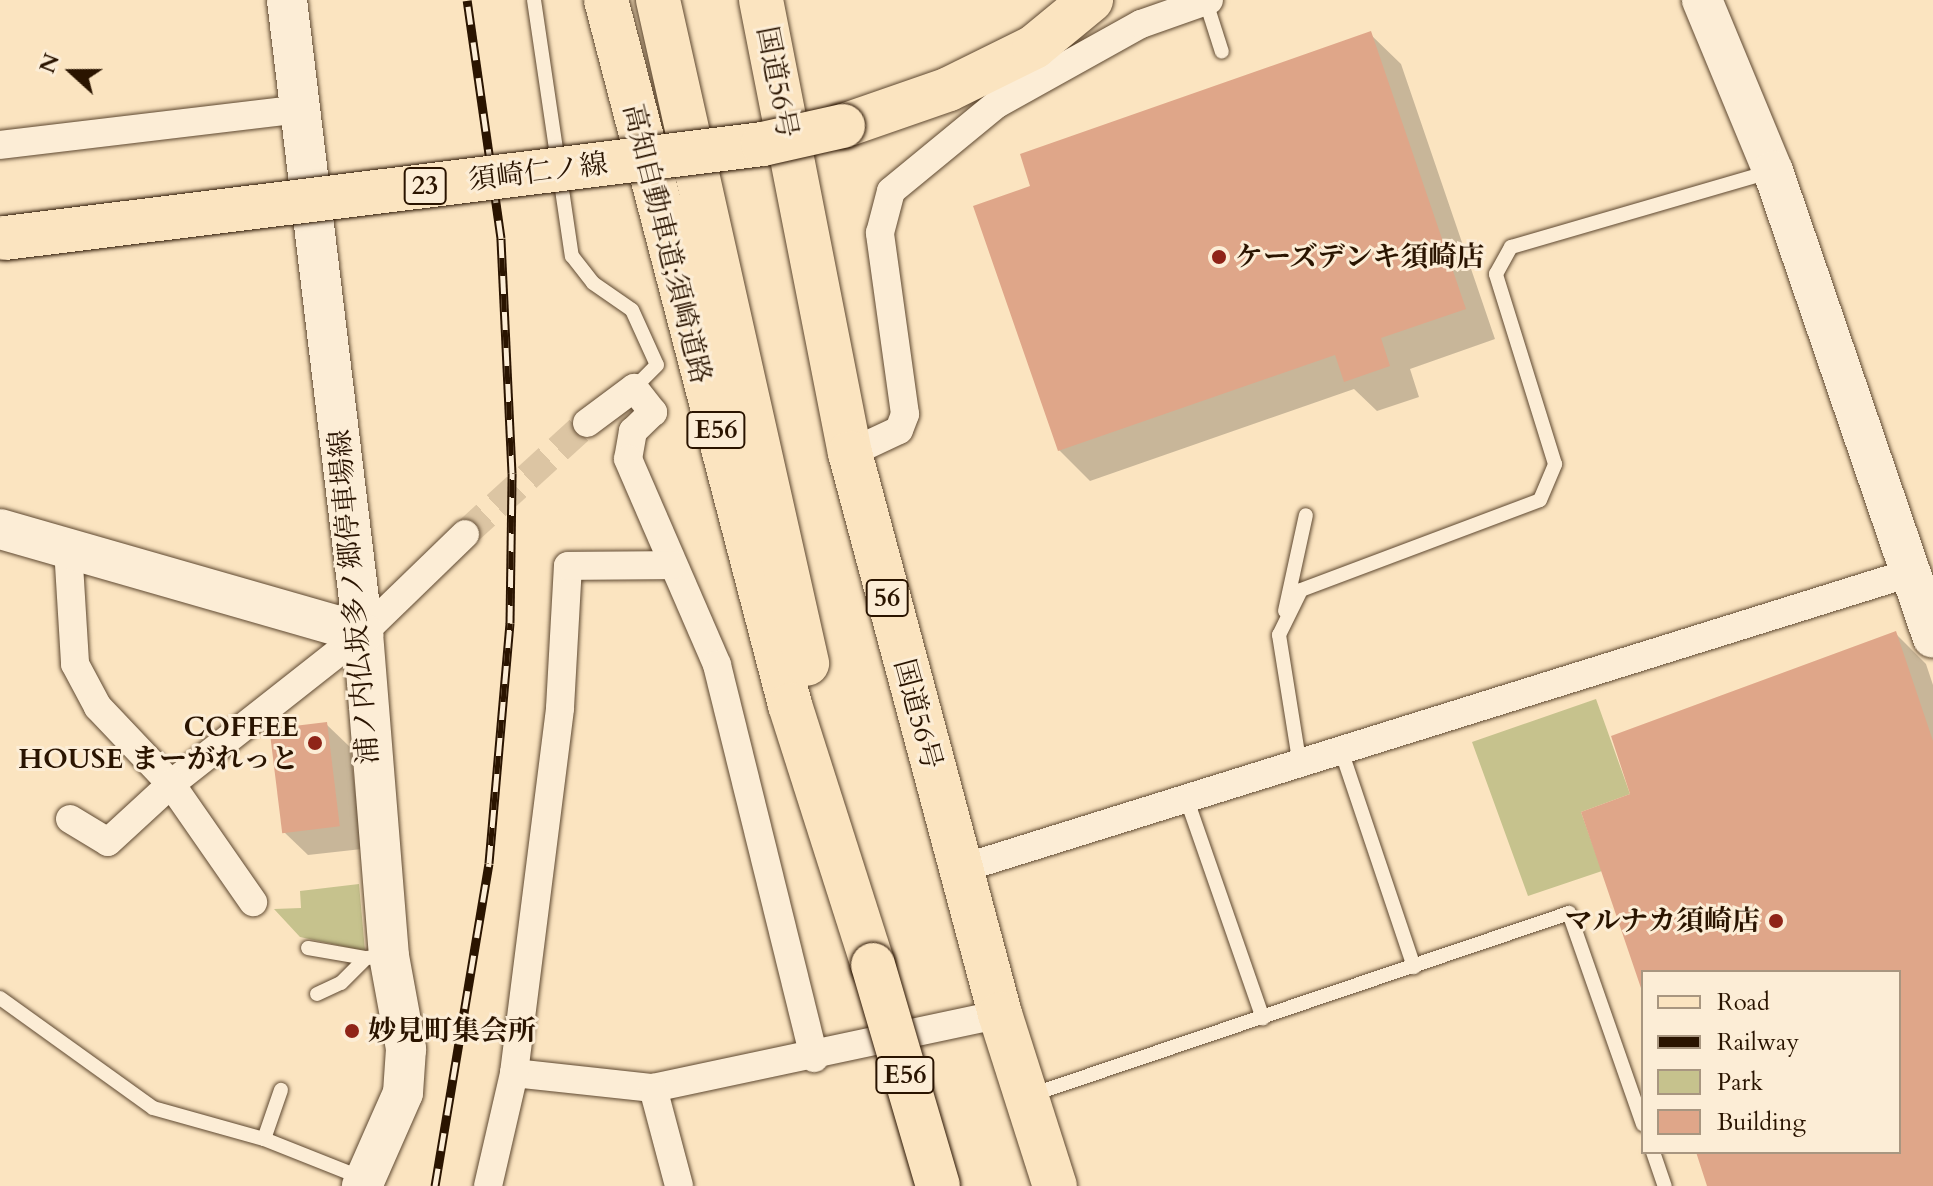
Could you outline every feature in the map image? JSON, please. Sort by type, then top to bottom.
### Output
[{"type":"main road","name":"浦ノ内仏坂多ノ郷停車場線","points":[[287,0],[363,633],[378,957],[406,1049],[403,1093],[364,1183]]},
{"type":"main road","name":"高知自動車道;須崎道路","points":[[606,0],[790,705],[843,854]]},
{"type":"main road","name":"高知自動車道;須崎道路","points":[[658,0],[755,407],[843,854],[938,1186]]},
{"type":"main road","name":"国道56号","points":[[761,0],[850,453],[1000,1014],[1055,1186]]},
{"type":"main road","name":"須崎仁ノ線","points":[[3,239],[763,144],[843,126],[936,94],[1034,47],[1091,0]]},
{"type":"main road","points":[[1702,0],[1773,171],[1933,637]]},
{"type":"main road","points":[[0,529],[363,633]]},
{"type":"street","points":[[850,453],[899,430],[905,414],[880,233],[891,191],[997,104],[1141,24],[1208,1]]},
{"type":"street","points":[[0,145],[301,109]]},
{"type":"street","points":[[587,423],[634,388],[653,412],[633,431],[628,459],[717,665],[814,1058]]},
{"type":"street","points":[[70,819],[108,842],[171,784],[363,633],[465,534]]},
{"type":"street","points":[[68,548],[75,664],[98,707],[171,784],[253,902]]},
{"type":"street","points":[[488,1186],[514,1073],[560,708],[568,566],[673,565]]},
{"type":"street","points":[[960,869],[1188,803],[1910,573]]},
{"type":"street","points":[[514,1073],[653,1088],[814,1058],[1000,1014]]},
{"type":"street","points":[[653,1088],[679,1186]]},
{"type":"lane","points":[[534,0],[572,256],[593,283],[632,310],[657,365],[634,388]]},
{"type":"lane","points":[[1208,1],[1222,52]]},
{"type":"lane","points":[[1279,635],[1301,590],[1540,500],[1555,464],[1496,274],[1511,247],[1773,171]]},
{"type":"lane","points":[[1300,766],[1279,635],[1306,515]]},
{"type":"lane","points":[[1342,753],[1414,967]]},
{"type":"lane","points":[[1188,803],[1263,1018]]},
{"type":"lane","points":[[1025,1097],[1569,913],[1641,1118]]},
{"type":"lane","points":[[308,948],[378,957]]},
{"type":"lane","points":[[317,994],[341,983],[378,957]]},
{"type":"lane","points":[[0,998],[153,1108],[264,1139],[364,1183]]},
{"type":"lane","points":[[264,1139],[281,1090]]},
{"type":"lane","points":[[1654,1154],[1665,1186]]},
{"type":"green space","points":[[1596,699],[1630,794],[1581,812],[1602,871],[1528,896],[1472,742]]},
{"type":"green space","points":[[359,884],[365,951],[300,937],[274,909],[301,908],[300,891]]},
{"type":"building","name":"ケーズデンキ須崎店","points":[[1371,31],[1466,309],[1381,338],[1390,366],[1344,382],[1335,355],[1058,451],[973,206],[1030,186],[1020,154]]},
{"type":"building","name":"マルナカ須崎店","points":[[1896,631],[1933,741],[1933,1186],[1707,1186],[1697,1154],[1901,1154],[1901,970],[1641,970],[1641,988],[1581,812],[1630,794],[1611,736]]},
{"type":"building","points":[[327,722],[340,826],[282,833],[269,729]]},
{"type":"tunnel","points":[[465,534],[587,423]]},
{"type":"railway","points":[[435,1186],[489,863],[510,623],[512,473],[501,238],[467,0]]},
{"type":"place","name":"ケーズデンキ須崎店","points":[[1219,257]]},
{"type":"place","name":"COFFEE HOUSE まーがれっと","points":[[315,743]]},
{"type":"place","name":"マルナカ須崎店","points":[[1776,921]]},
{"type":"place","name":"妙見町集会所","points":[[352,1031]]}]
